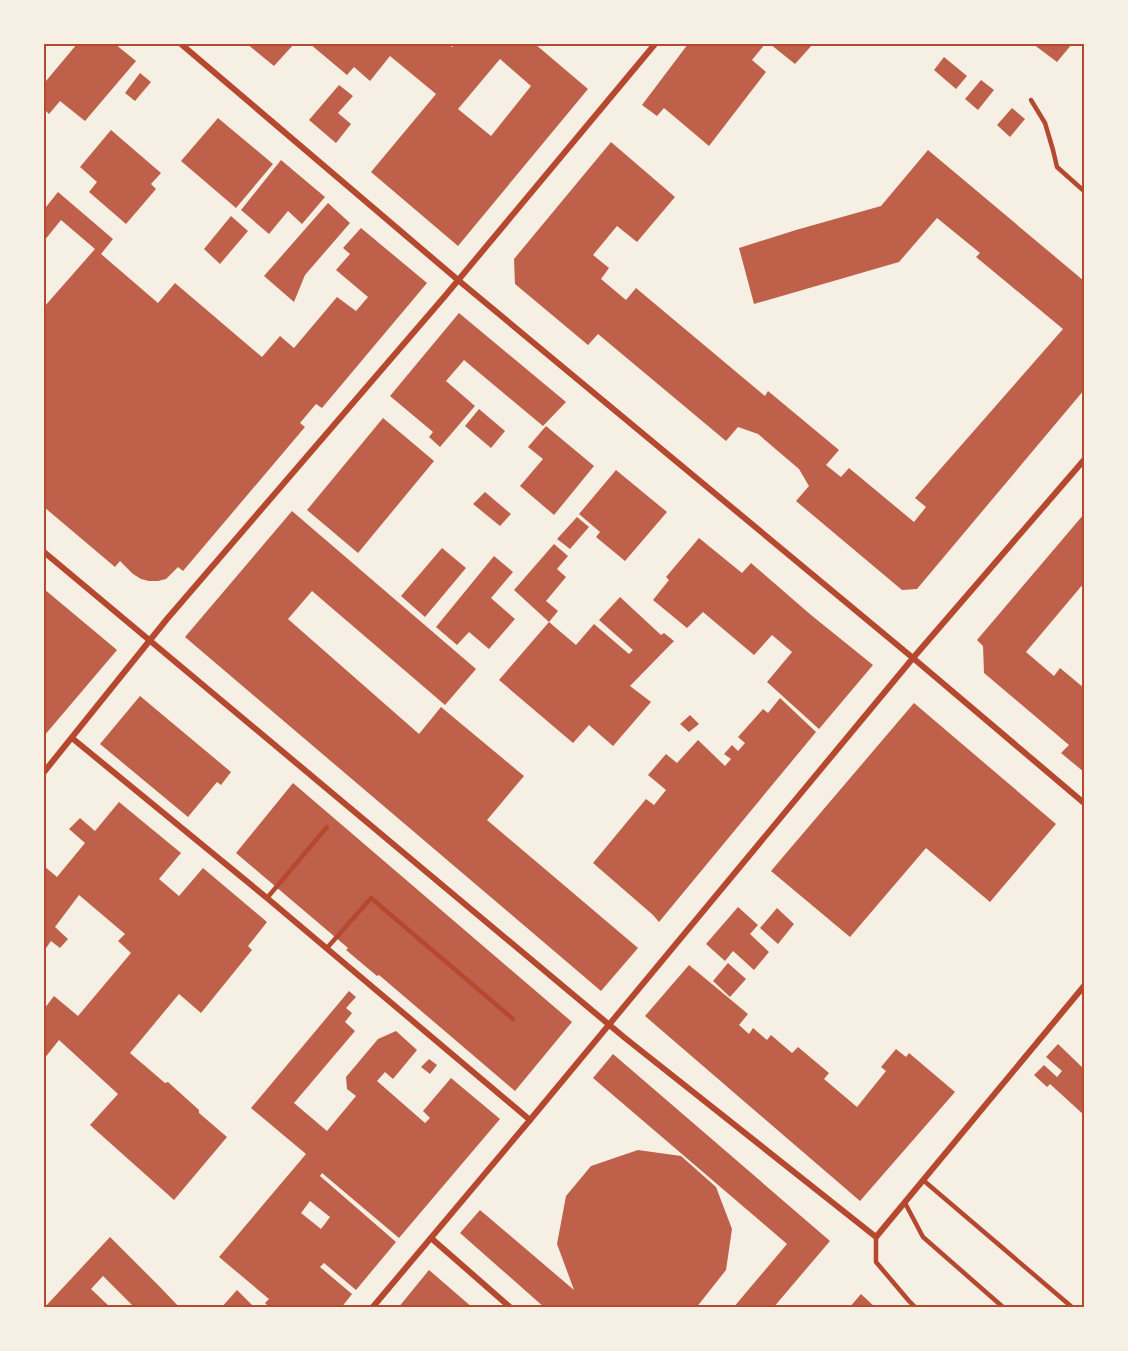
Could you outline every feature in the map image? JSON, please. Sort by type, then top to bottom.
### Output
[{"type":"street","points":[[181,44],[458,280],[1084,803]]},
{"type":"street","points":[[44,772],[150,642],[655,44]]},
{"type":"street","points":[[372,1308],[913,658],[1084,460]]},
{"type":"street","points":[[44,552],[609,1024],[876,1238],[1084,986]]},
{"type":"street","points":[[72,738],[327,948],[530,1120]]},
{"type":"street","points":[[431,1238],[511,1308]]},
{"type":"lane","points":[[1031,100],[1045,123],[1056,167],[1084,190]]},
{"type":"lane","points":[[267,898],[327,827]]},
{"type":"lane","points":[[327,948],[371,898],[513,1019]]},
{"type":"lane","points":[[922,1180],[1073,1308]]},
{"type":"lane","points":[[905,1203],[923,1237],[1004,1308]]},
{"type":"lane","points":[[876,1238],[876,1262],[916,1308]]},
{"type":"building","points":[[77,44],[115,44],[136,61],[85,121],[60,101],[49,114],[44,109],[44,79],[46,81]]},
{"type":"building","points":[[247,44],[294,44],[274,66]]},
{"type":"building","points":[[310,44],[448,44],[452,47],[455,44],[535,44],[588,89],[458,246],[371,172],[436,94],[390,56],[370,81],[354,67],[347,75]],"holes":[[[500,59],[531,86],[491,136],[458,109]]]},
{"type":"building","points":[[688,44],[765,44],[752,60],[766,72],[709,146],[664,108],[657,116],[642,105]]},
{"type":"building","points":[[770,44],[813,44],[795,64]]},
{"type":"building","points":[[1033,44],[1072,44],[1057,62]]},
{"type":"building","points":[[944,57],[967,76],[956,89],[934,70]]},
{"type":"building","points":[[140,73],[151,82],[135,101],[125,93]]},
{"type":"building","points":[[981,80],[994,90],[978,110],[965,99]]},
{"type":"building","points":[[339,85],[353,96],[338,113],[351,124],[336,143],[309,120]]},
{"type":"building","points":[[1012,108],[1025,119],[1010,137],[997,125]]},
{"type":"building","points":[[218,118],[273,164],[236,208],[181,161]]},
{"type":"building","points":[[111,130],[161,173],[151,184],[156,189],[126,224],[89,192],[97,182],[80,167]]},
{"type":"building","points":[[611,142],[675,197],[637,242],[617,226],[593,255],[609,268],[601,279],[626,300],[636,288],[765,396],[768,391],[839,450],[826,465],[841,477],[849,468],[914,522],[926,507],[915,498],[1063,329],[976,257],[980,253],[937,218],[899,262],[754,304],[739,248],[881,206],[928,150],[1084,281],[1084,390],[917,589],[902,590],[796,501],[809,486],[799,469],[758,434],[738,427],[726,441],[598,334],[588,345],[515,284],[514,259]]},
{"type":"building","points":[[281,160],[325,197],[302,224],[288,211],[269,234],[241,210]]},
{"type":"building","points":[[58,192],[113,239],[101,254],[158,303],[175,283],[262,357],[280,336],[294,348],[337,297],[356,311],[368,297],[336,270],[350,254],[343,248],[361,228],[427,283],[322,408],[316,404],[300,423],[305,427],[183,571],[178,567],[166,579],[149,581],[141,579],[120,561],[115,567],[44,507],[44,307],[95,249],[61,220],[44,241],[44,205],[46,207]]},
{"type":"building","points":[[328,203],[350,223],[305,275],[294,302],[264,276]]},
{"type":"building","points":[[231,216],[248,231],[220,264],[204,249]]},
{"type":"building","points":[[459,313],[566,402],[543,426],[464,360],[446,381],[475,406],[440,447],[429,437],[433,432],[390,396]]},
{"type":"building","points":[[479,409],[505,431],[491,448],[465,426]]},
{"type":"building","points":[[383,418],[434,461],[358,553],[307,510]]},
{"type":"building","points":[[546,426],[594,466],[554,515],[520,486],[543,459],[528,447]]},
{"type":"building","points":[[616,470],[667,512],[625,561],[596,537],[600,532],[579,514]]},
{"type":"building","points":[[485,492],[511,514],[500,526],[473,504]]},
{"type":"building","points":[[292,511],[476,669],[445,705],[312,591],[288,619],[419,734],[441,707],[524,776],[487,820],[638,948],[601,991],[185,637]]},
{"type":"building","points":[[1084,514],[1084,583],[1026,652],[1054,676],[1060,668],[1084,688],[1084,772],[1061,753],[1069,745],[984,673],[983,646],[977,640]]},
{"type":"building","points":[[577,517],[589,527],[570,549],[557,539]]},
{"type":"building","points":[[699,538],[742,573],[751,563],[873,665],[819,729],[767,682],[792,652],[772,635],[754,655],[703,612],[687,628],[653,600],[669,580],[666,577]]},
{"type":"building","points":[[554,544],[568,556],[557,569],[566,577],[546,601],[558,611],[549,622],[514,590]]},
{"type":"building","points":[[442,548],[466,568],[425,617],[401,596]]},
{"type":"building","points":[[494,556],[513,572],[491,598],[515,619],[489,649],[469,632],[457,645],[436,627]]},
{"type":"building","points":[[44,589],[117,650],[44,736]]},
{"type":"building","points":[[620,597],[661,635],[664,633],[674,641],[630,686],[651,702],[613,746],[589,725],[573,743],[499,680],[549,622],[576,645],[594,624],[629,654],[633,650],[599,620]]},
{"type":"building","points":[[140,696],[231,772],[221,785],[217,782],[188,817],[100,744]]},
{"type":"building","points":[[780,698],[816,732],[659,922],[593,863],[646,799],[654,805],[666,790],[648,775],[666,754],[677,763],[698,740],[725,766],[731,759],[724,754],[732,745],[738,751],[745,743],[738,737],[763,709],[768,713]]},
{"type":"building","points":[[914,703],[1056,824],[990,902],[926,848],[850,937],[771,871]]},
{"type":"building","points":[[690,715],[699,724],[689,732],[680,724]]},
{"type":"building","points":[[293,783],[572,1022],[515,1091],[379,975],[377,976],[346,950],[348,948],[236,853]]},
{"type":"building","points":[[119,802],[181,853],[159,879],[179,896],[203,868],[267,922],[248,946],[252,950],[201,1013],[179,994],[130,1053],[165,1083],[168,1082],[227,1137],[174,1200],[90,1125],[118,1094],[59,1040],[44,1059],[44,1009],[54,996],[78,1016],[131,953],[118,941],[125,934],[79,895],[55,927],[68,939],[60,948],[51,941],[44,951],[44,866],[57,877],[85,843],[69,829],[80,818],[95,831]]},
{"type":"building","points":[[738,907],[758,925],[750,934],[769,952],[754,970],[733,951],[725,961],[706,944]]},
{"type":"building","points":[[777,908],[794,924],[778,944],[760,928]]},
{"type":"building","points":[[728,963],[746,979],[730,997],[713,981]]},
{"type":"building","points":[[689,965],[748,1014],[739,1025],[749,1034],[753,1028],[767,1040],[771,1035],[792,1053],[798,1047],[829,1073],[824,1079],[857,1107],[886,1071],[881,1067],[896,1049],[906,1057],[909,1053],[955,1092],[860,1201],[645,1016]]},
{"type":"building","points":[[349,991],[356,997],[346,1008],[352,1013],[345,1022],[355,1031],[294,1103],[327,1131],[356,1096],[347,1089],[346,1077],[378,1039],[396,1031],[417,1050],[393,1079],[385,1072],[377,1081],[425,1123],[430,1118],[423,1111],[451,1078],[500,1119],[399,1238],[322,1173],[320,1176],[396,1242],[356,1290],[324,1263],[320,1267],[352,1294],[341,1308],[270,1308],[265,1303],[269,1299],[219,1257],[306,1154],[251,1108]],"holes":[[[310,1201],[330,1217],[321,1229],[301,1213]]]},
{"type":"building","points":[[1058,1044],[1084,1069],[1084,1115],[1050,1084],[1047,1087],[1034,1075],[1044,1065],[1057,1077],[1062,1071],[1046,1057]]},
{"type":"building","points":[[613,1054],[830,1241],[773,1308],[733,1308],[787,1244],[593,1078]]},
{"type":"building","points":[[429,1059],[437,1065],[430,1074],[421,1067]]},
{"type":"building","points":[[638,1150],[681,1156],[716,1187],[732,1229],[726,1270],[696,1308],[545,1308],[460,1233],[480,1210],[574,1290],[557,1244],[566,1196],[591,1166]]},
{"type":"building","points":[[110,1237],[180,1308],[135,1308],[103,1276],[91,1289],[111,1308],[44,1308]]},
{"type":"building","points":[[429,1270],[473,1308],[398,1308]]},
{"type":"building","points":[[237,1290],[255,1308],[221,1308]]},
{"type":"building","points":[[861,1294],[876,1308],[849,1308]]}]
